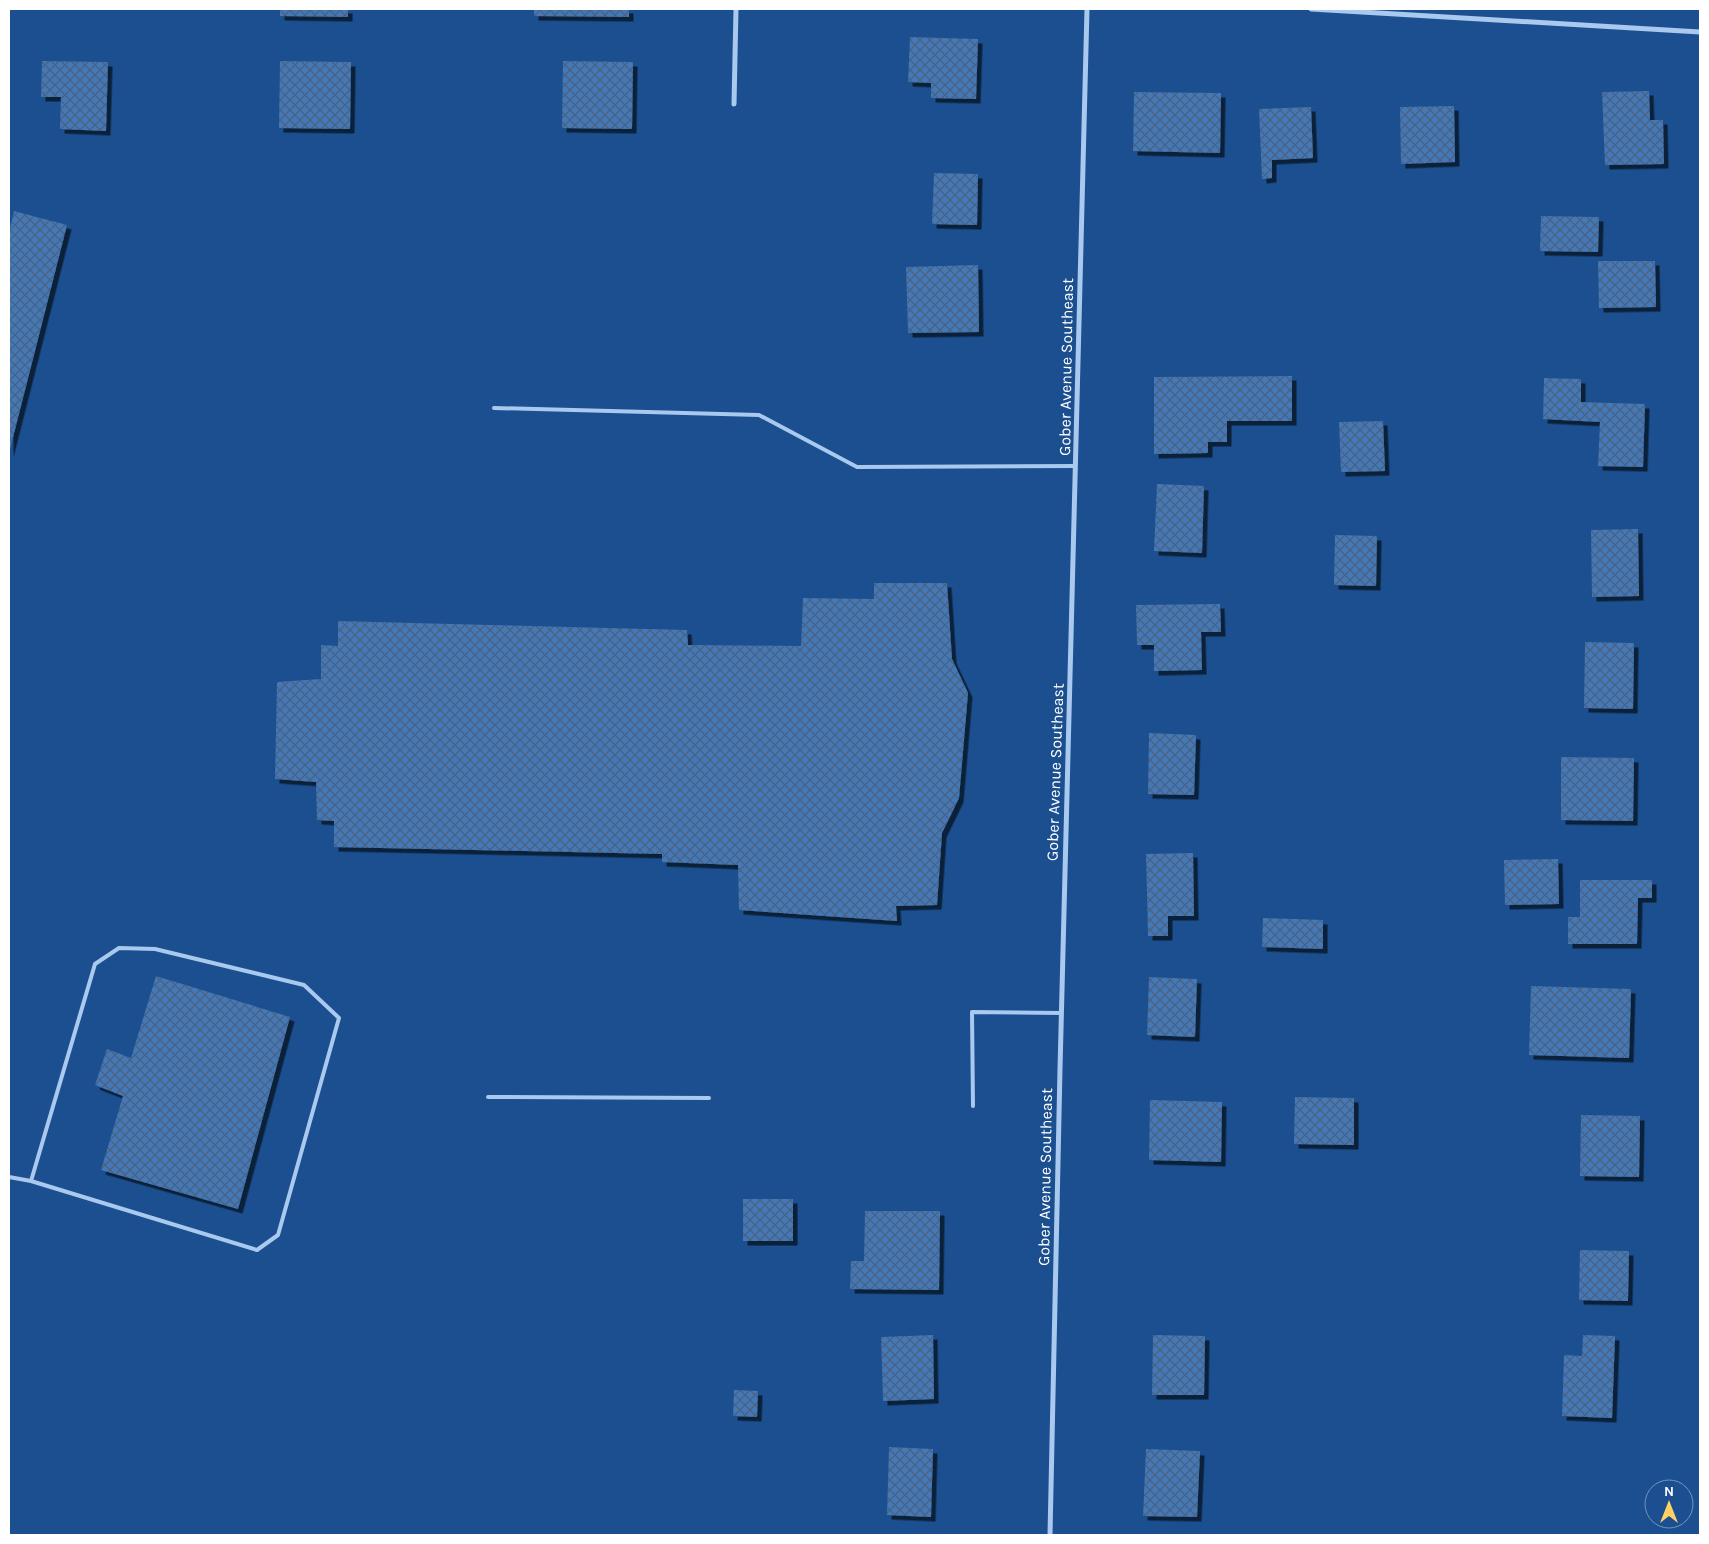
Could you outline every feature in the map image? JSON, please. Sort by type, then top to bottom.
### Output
[{"type":"street","points":[[734,104],[736,9]]},
{"type":"street","name":"Gober Avenue Southeast","points":[[1050,1535],[1061,1013],[1087,9]]},
{"type":"street","points":[[1311,9],[1700,32]]},
{"type":"lane","points":[[494,408],[759,415],[857,467],[1076,466]]},
{"type":"lane","points":[[9,1177],[31,1181],[257,1250],[278,1236],[339,1018],[304,985],[155,949],[119,948],[95,964],[31,1181]]},
{"type":"lane","points":[[973,1106],[972,1012],[1061,1013]]},
{"type":"lane","points":[[488,1097],[710,1098]]},
{"type":"building","points":[[280,9],[348,9],[348,17],[280,16]]},
{"type":"building","points":[[534,9],[629,9],[629,17],[534,16]]},
{"type":"building","points":[[910,37],[978,39],[976,99],[931,98],[931,83],[908,82]]},
{"type":"building","points":[[42,61],[108,62],[106,131],[60,129],[61,97],[41,97]]},
{"type":"building","points":[[280,61],[351,62],[350,129],[279,128]]},
{"type":"building","points":[[563,61],[633,62],[632,129],[562,128]]},
{"type":"building","points":[[1649,91],[1650,120],[1663,120],[1664,164],[1605,165],[1602,92]]},
{"type":"building","points":[[1134,92],[1221,93],[1220,153],[1133,151]]},
{"type":"building","points":[[1454,106],[1455,162],[1401,164],[1400,107]]},
{"type":"building","points":[[1311,107],[1313,158],[1272,160],[1272,178],[1262,179],[1259,109]]},
{"type":"building","points":[[934,173],[978,174],[977,225],[932,224]]},
{"type":"building","points":[[14,211],[67,225],[9,453],[9,233]]},
{"type":"building","points":[[1541,216],[1599,217],[1598,252],[1540,251]]},
{"type":"building","points":[[1598,261],[1655,261],[1656,307],[1599,308]]},
{"type":"building","points":[[978,265],[979,332],[908,333],[906,267]]},
{"type":"building","points":[[1292,376],[1292,421],[1227,421],[1227,442],[1208,442],[1208,453],[1154,454],[1154,377]]},
{"type":"building","points":[[1544,378],[1581,379],[1581,402],[1645,404],[1643,467],[1598,466],[1600,422],[1543,419]]},
{"type":"building","points":[[1383,421],[1385,471],[1341,472],[1339,422]]},
{"type":"building","points":[[1157,484],[1204,486],[1202,553],[1154,551]]},
{"type":"building","points":[[1638,529],[1639,596],[1592,597],[1591,530]]},
{"type":"building","points":[[1335,535],[1377,536],[1376,586],[1334,585]]},
{"type":"building","points":[[874,583],[947,583],[952,659],[968,693],[959,798],[942,833],[937,905],[896,906],[897,921],[739,910],[738,865],[662,862],[662,854],[334,847],[334,821],[317,820],[316,782],[275,779],[277,682],[321,679],[321,645],[338,646],[338,621],[687,630],[688,645],[801,646],[803,598],[874,599]]},
{"type":"building","points":[[1220,604],[1221,632],[1201,632],[1202,670],[1154,671],[1154,645],[1137,645],[1136,605]]},
{"type":"building","points":[[1585,642],[1634,643],[1633,709],[1584,708]]},
{"type":"building","points":[[1149,733],[1196,735],[1194,795],[1148,794]]},
{"type":"building","points":[[1561,757],[1634,758],[1633,821],[1561,820]]},
{"type":"building","points":[[1193,853],[1194,916],[1168,916],[1168,936],[1148,936],[1146,854]]},
{"type":"building","points":[[1558,859],[1559,904],[1505,905],[1504,860]]},
{"type":"building","points":[[1580,880],[1652,880],[1652,898],[1638,898],[1637,944],[1568,944],[1568,917],[1580,917]]},
{"type":"building","points":[[1263,918],[1323,920],[1323,949],[1262,947]]},
{"type":"building","points":[[156,976],[290,1017],[238,1209],[101,1170],[123,1096],[95,1085],[107,1049],[131,1058]]},
{"type":"building","points":[[1149,977],[1197,979],[1195,1037],[1147,1035]]},
{"type":"building","points":[[1531,986],[1631,989],[1629,1058],[1529,1055]]},
{"type":"building","points":[[1295,1097],[1354,1098],[1354,1145],[1294,1144]]},
{"type":"building","points":[[1150,1100],[1222,1102],[1221,1162],[1149,1160]]},
{"type":"building","points":[[1581,1115],[1640,1116],[1639,1177],[1580,1176]]},
{"type":"building","points":[[743,1199],[793,1199],[793,1241],[743,1241]]},
{"type":"building","points":[[865,1211],[940,1211],[939,1290],[850,1289],[851,1261],[864,1261]]},
{"type":"building","points":[[1580,1250],[1629,1251],[1628,1301],[1579,1300]]},
{"type":"building","points":[[933,1335],[934,1399],[883,1401],[881,1337]]},
{"type":"building","points":[[1153,1335],[1205,1336],[1204,1395],[1152,1395]]},
{"type":"building","points":[[1583,1335],[1615,1336],[1612,1418],[1562,1416],[1564,1355],[1582,1356]]},
{"type":"building","points":[[734,1390],[758,1391],[757,1417],[733,1416]]},
{"type":"building","points":[[889,1447],[933,1449],[931,1517],[887,1515]]},
{"type":"building","points":[[1146,1449],[1200,1451],[1197,1517],[1143,1516]]}]
